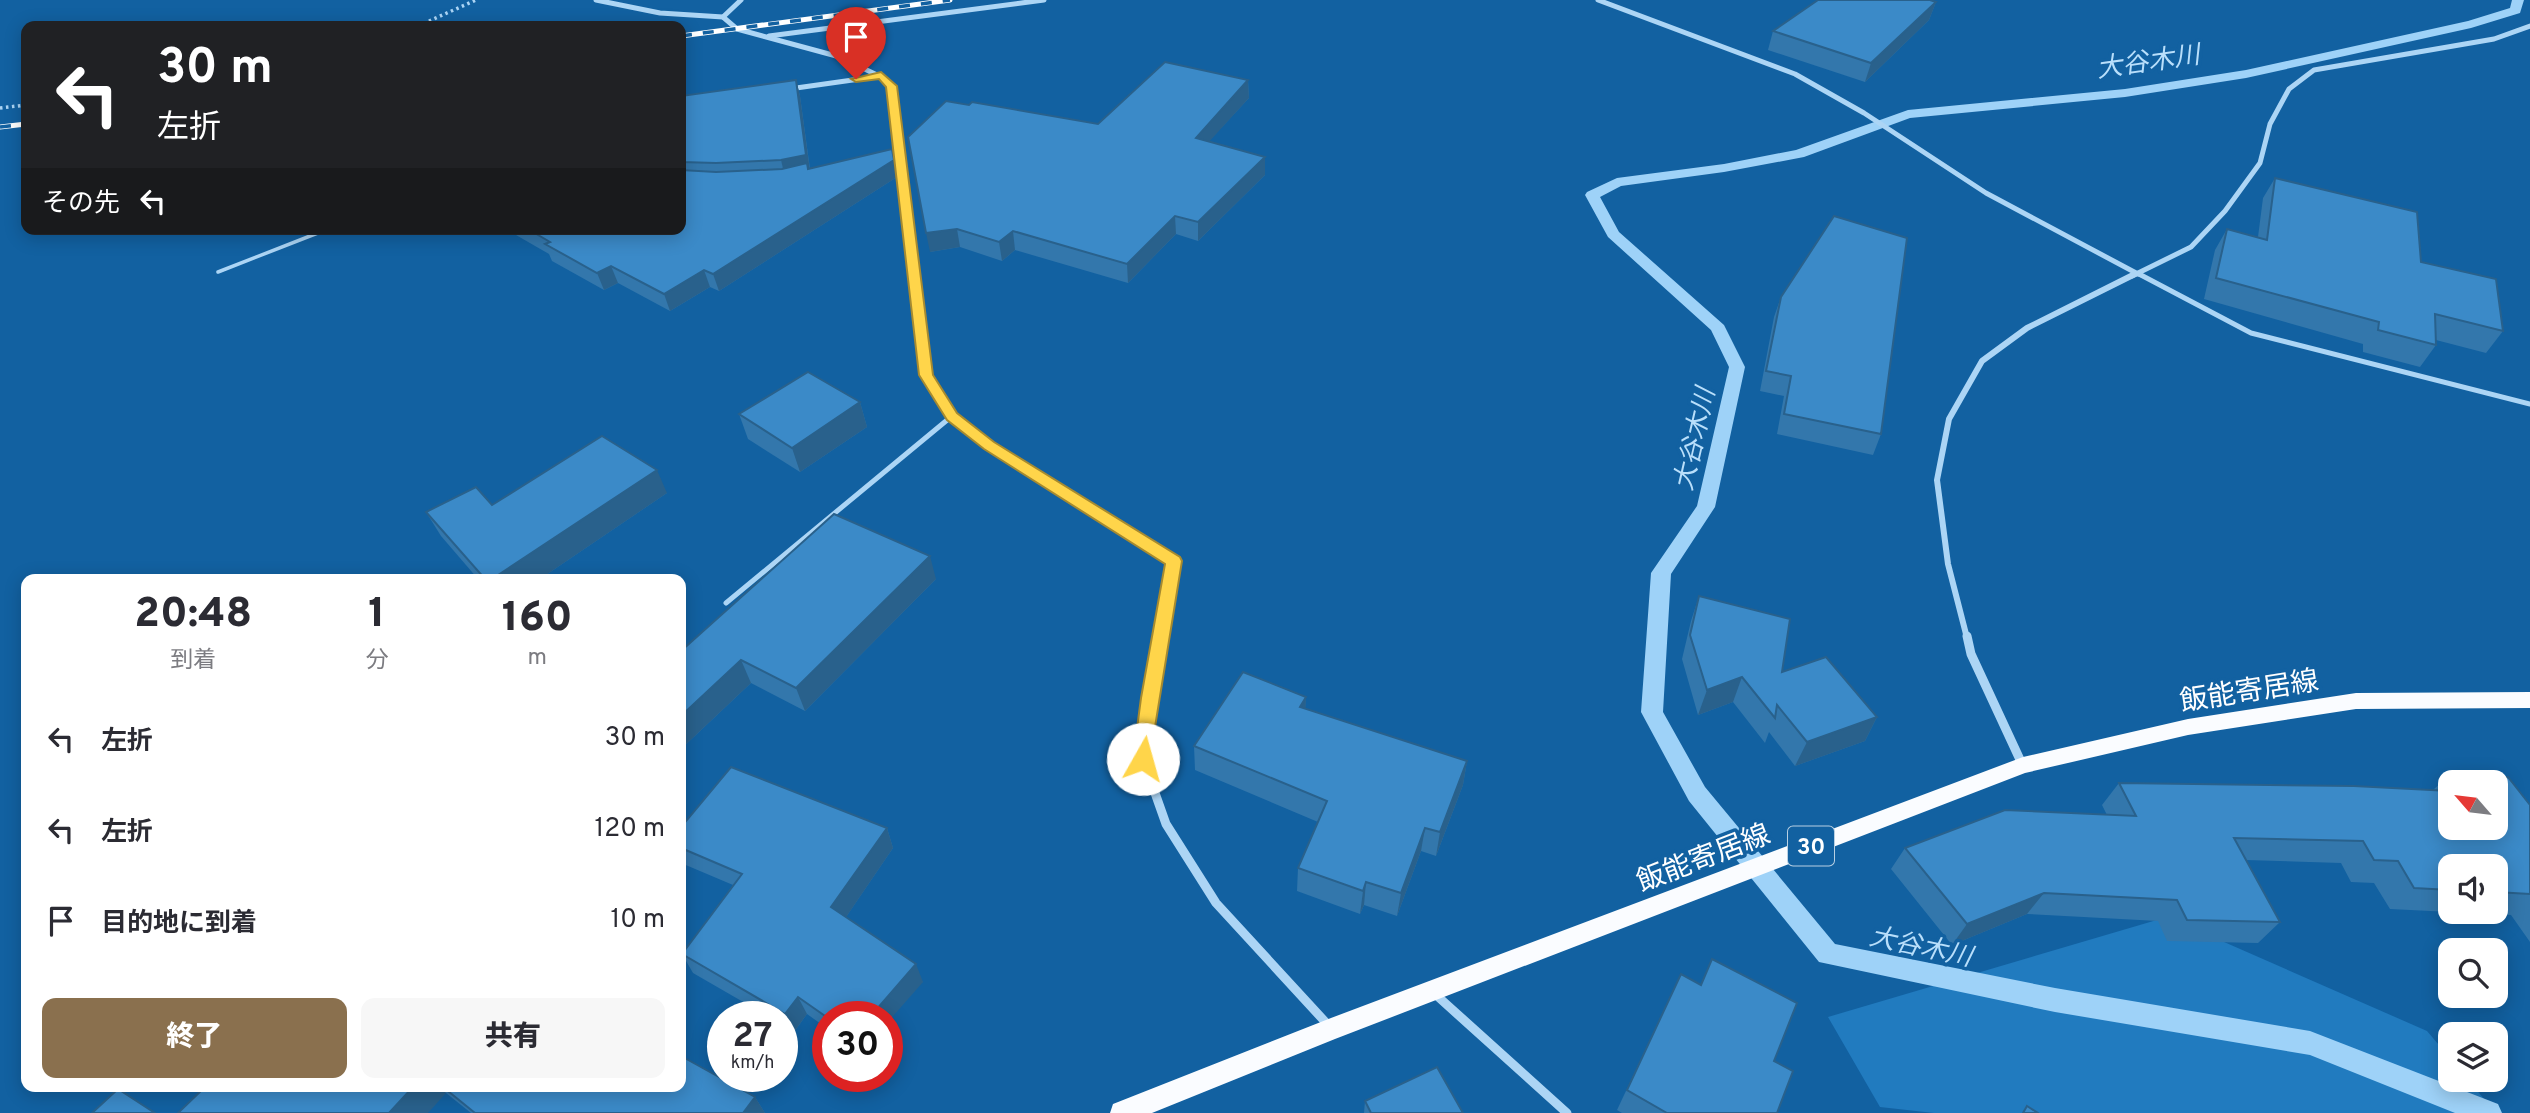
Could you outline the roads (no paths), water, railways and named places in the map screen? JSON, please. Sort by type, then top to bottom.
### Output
[{"type":"main road","name":"飯能寄居線","points":[[1122,1113],[1431,990],[2023,765],[2188,727],[2356,701],[2530,700]]},
{"type":"street","points":[[596,0],[650,13],[694,18],[723,17],[741,0]]},
{"type":"street","points":[[765,37],[1044,0]]},
{"type":"street","points":[[1598,0],[1796,74],[1864,113],[1986,193],[2138,274]]},
{"type":"street","points":[[723,17],[737,29],[856,64],[881,76],[892,86],[926,375],[952,416],[989,445],[1174,561],[1150,698],[1143,759],[1166,824],[1216,903],[1331,1029]]},
{"type":"street","points":[[2023,765],[1971,654],[1948,564],[1937,480],[1949,419],[1982,361],[2028,328],[2191,247],[2225,211],[2260,163],[2270,124],[2289,89],[2314,70],[2494,39],[2530,26]]},
{"type":"street","points":[[788,89],[881,76]]},
{"type":"street","points":[[1431,990],[1567,1113]]},
{"type":"lane","points":[[889,157],[900,155]]},
{"type":"lane","points":[[218,271],[312,235]]},
{"type":"lane","points":[[2138,274],[2251,333],[2530,404]]},
{"type":"lane","points":[[726,603],[952,416]]},
{"type":"waterway","name":"大谷木川","points":[[2489,1113],[2310,1043],[2055,1000],[1828,954],[1697,794],[1652,712],[1661,573],[1706,507],[1737,367],[1718,328],[1613,234],[1592,195],[1617,182],[1724,168],[1799,154],[1908,114],[2125,93],[2246,74],[2471,24],[2516,10],[2518,0]]},
{"type":"railway","points":[[686,35],[950,0]]},
{"type":"railway","points":[[0,127],[21,125]]}]
